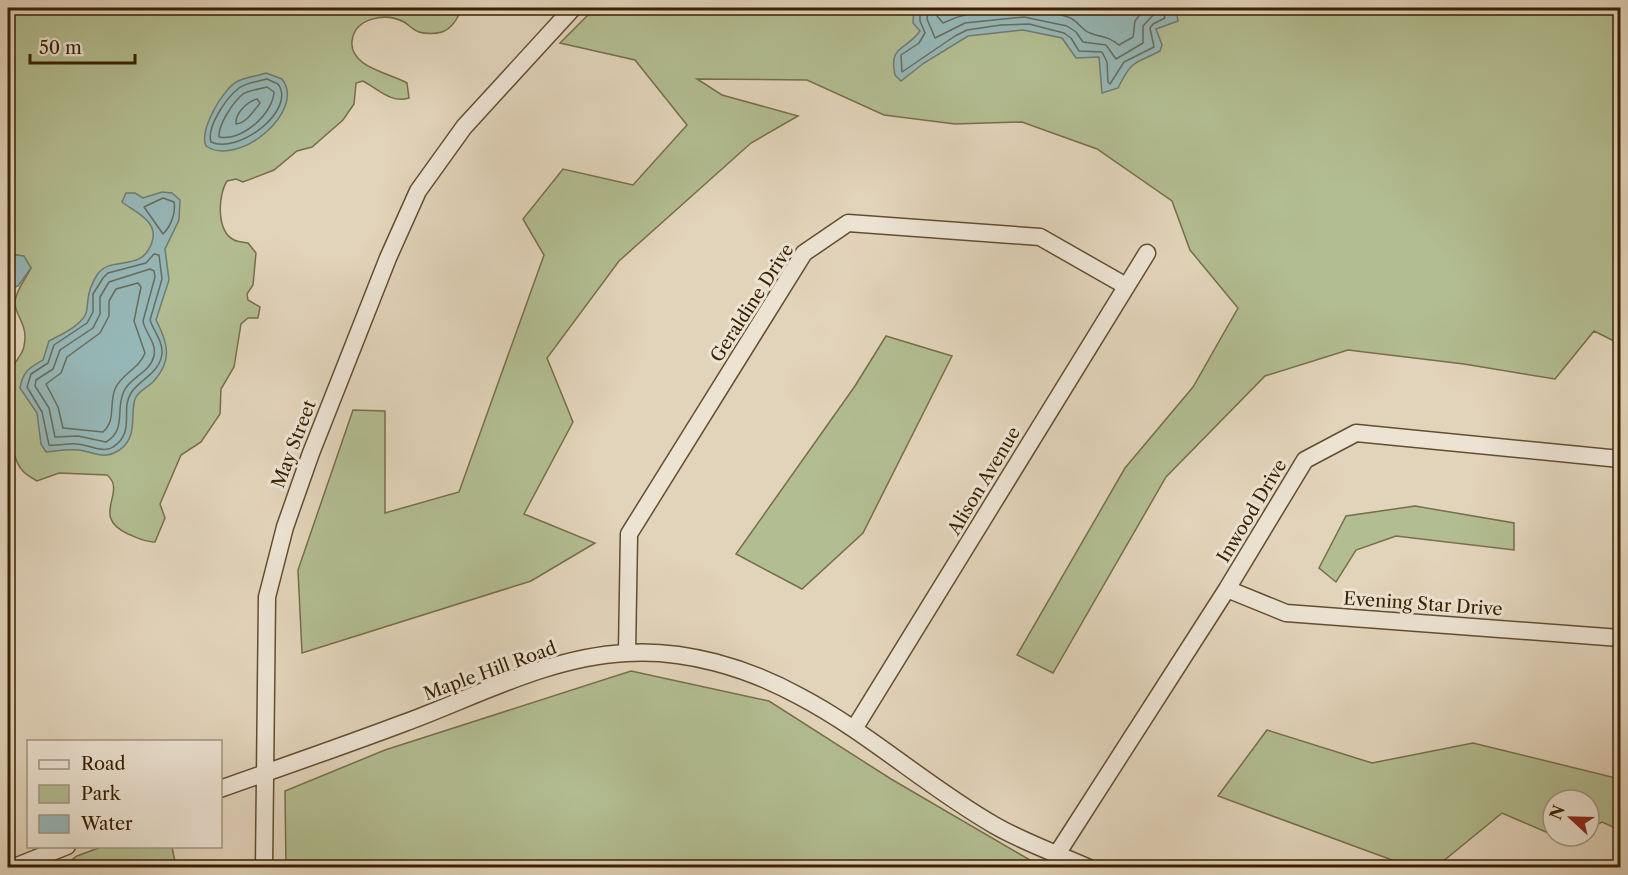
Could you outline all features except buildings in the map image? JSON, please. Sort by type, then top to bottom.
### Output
[{"type":"street","name":"May Street","points":[[264,867],[267,597],[285,527],[311,453],[388,258],[418,191],[464,127],[573,8]]},
{"type":"street","name":"Geraldine Drive","points":[[627,652],[629,534],[804,253],[848,223],[1040,237],[1126,286]]},
{"type":"street","name":"Alison Avenue","points":[[854,729],[1147,253]]},
{"type":"street","name":"Inwood Drive","points":[[1057,854],[1227,589],[1305,460],[1356,433],[1620,459]]},
{"type":"street","name":"Evening Star Drive","points":[[1227,589],[1286,613],[1620,638]]},
{"type":"street","name":"Maple Hill Road","points":[[222,788],[405,723],[521,677],[577,661],[627,652],[692,659],[736,668],[799,695],[854,729],[995,825],[1089,867]]},
{"type":"street","points":[[12,867],[61,848]]},
{"type":"green space","points":[[8,8],[462,8],[452,25],[437,33],[419,32],[396,19],[380,18],[365,22],[354,33],[352,41],[357,57],[372,68],[407,83],[409,98],[397,99],[363,81],[356,83],[354,104],[343,120],[312,147],[297,151],[274,170],[243,182],[236,179],[227,181],[221,203],[222,221],[228,235],[236,241],[248,243],[256,253],[253,285],[247,294],[248,300],[260,307],[258,318],[248,318],[241,324],[234,367],[221,389],[220,414],[201,442],[181,455],[160,504],[165,518],[155,542],[144,541],[128,534],[111,520],[114,489],[107,475],[59,473],[37,481],[22,470],[13,450],[9,407],[10,380],[13,367],[23,349],[25,338],[15,302],[19,288],[31,268],[17,255],[8,256]]},
{"type":"green space","points":[[595,8],[1620,8],[1620,344],[1594,331],[1555,379],[1464,364],[1348,350],[1265,376],[1166,477],[1053,673],[1017,655],[1125,468],[1193,387],[1238,308],[1190,250],[1172,201],[1097,149],[1022,122],[955,124],[884,115],[807,80],[697,79],[722,95],[798,116],[751,143],[619,261],[547,358],[573,422],[524,514],[595,543],[531,581],[302,653],[298,570],[353,410],[385,411],[385,513],[459,492],[544,255],[523,219],[563,169],[633,185],[687,125],[635,60],[560,43]]},
{"type":"green space","points":[[886,336],[952,356],[863,533],[802,589],[736,554],[855,386]]},
{"type":"green space","points":[[1415,506],[1514,523],[1514,550],[1396,536],[1356,550],[1336,582],[1319,568],[1346,516]]},
{"type":"green space","points":[[631,671],[769,701],[891,779],[1042,867],[286,867],[285,791],[385,750]]},
{"type":"green space","points":[[1267,730],[1372,763],[1473,743],[1620,779],[1620,830],[1601,823],[1601,788],[1541,788],[1541,830],[1502,813],[1436,867],[1411,867],[1218,796]]},
{"type":"green space","points":[[98,848],[172,848],[176,867],[62,867],[77,856]]},
{"type":"water","points":[[914,8],[1164,8],[1177,15],[1178,21],[1156,29],[1162,45],[1160,51],[1131,67],[1118,88],[1102,93],[1099,57],[1076,58],[1062,38],[1023,30],[968,36],[924,63],[901,81],[895,75],[894,58],[896,53],[920,31],[913,23]]},
{"type":"water","points":[[266,73],[282,79],[287,92],[285,106],[277,120],[251,143],[235,149],[219,151],[206,146],[206,130],[219,100],[238,81]]},
{"type":"water","points":[[162,192],[172,193],[180,200],[179,220],[165,249],[169,280],[156,320],[166,344],[164,367],[153,382],[136,397],[131,433],[123,447],[110,455],[74,450],[46,452],[41,444],[37,413],[20,388],[23,378],[30,368],[43,360],[49,341],[72,328],[86,314],[88,296],[97,275],[110,265],[134,261],[147,252],[152,242],[152,228],[144,218],[122,202],[126,193],[135,193],[143,198]]},
{"type":"water","points":[[8,256],[24,256],[31,268],[18,286],[8,289]]}]
